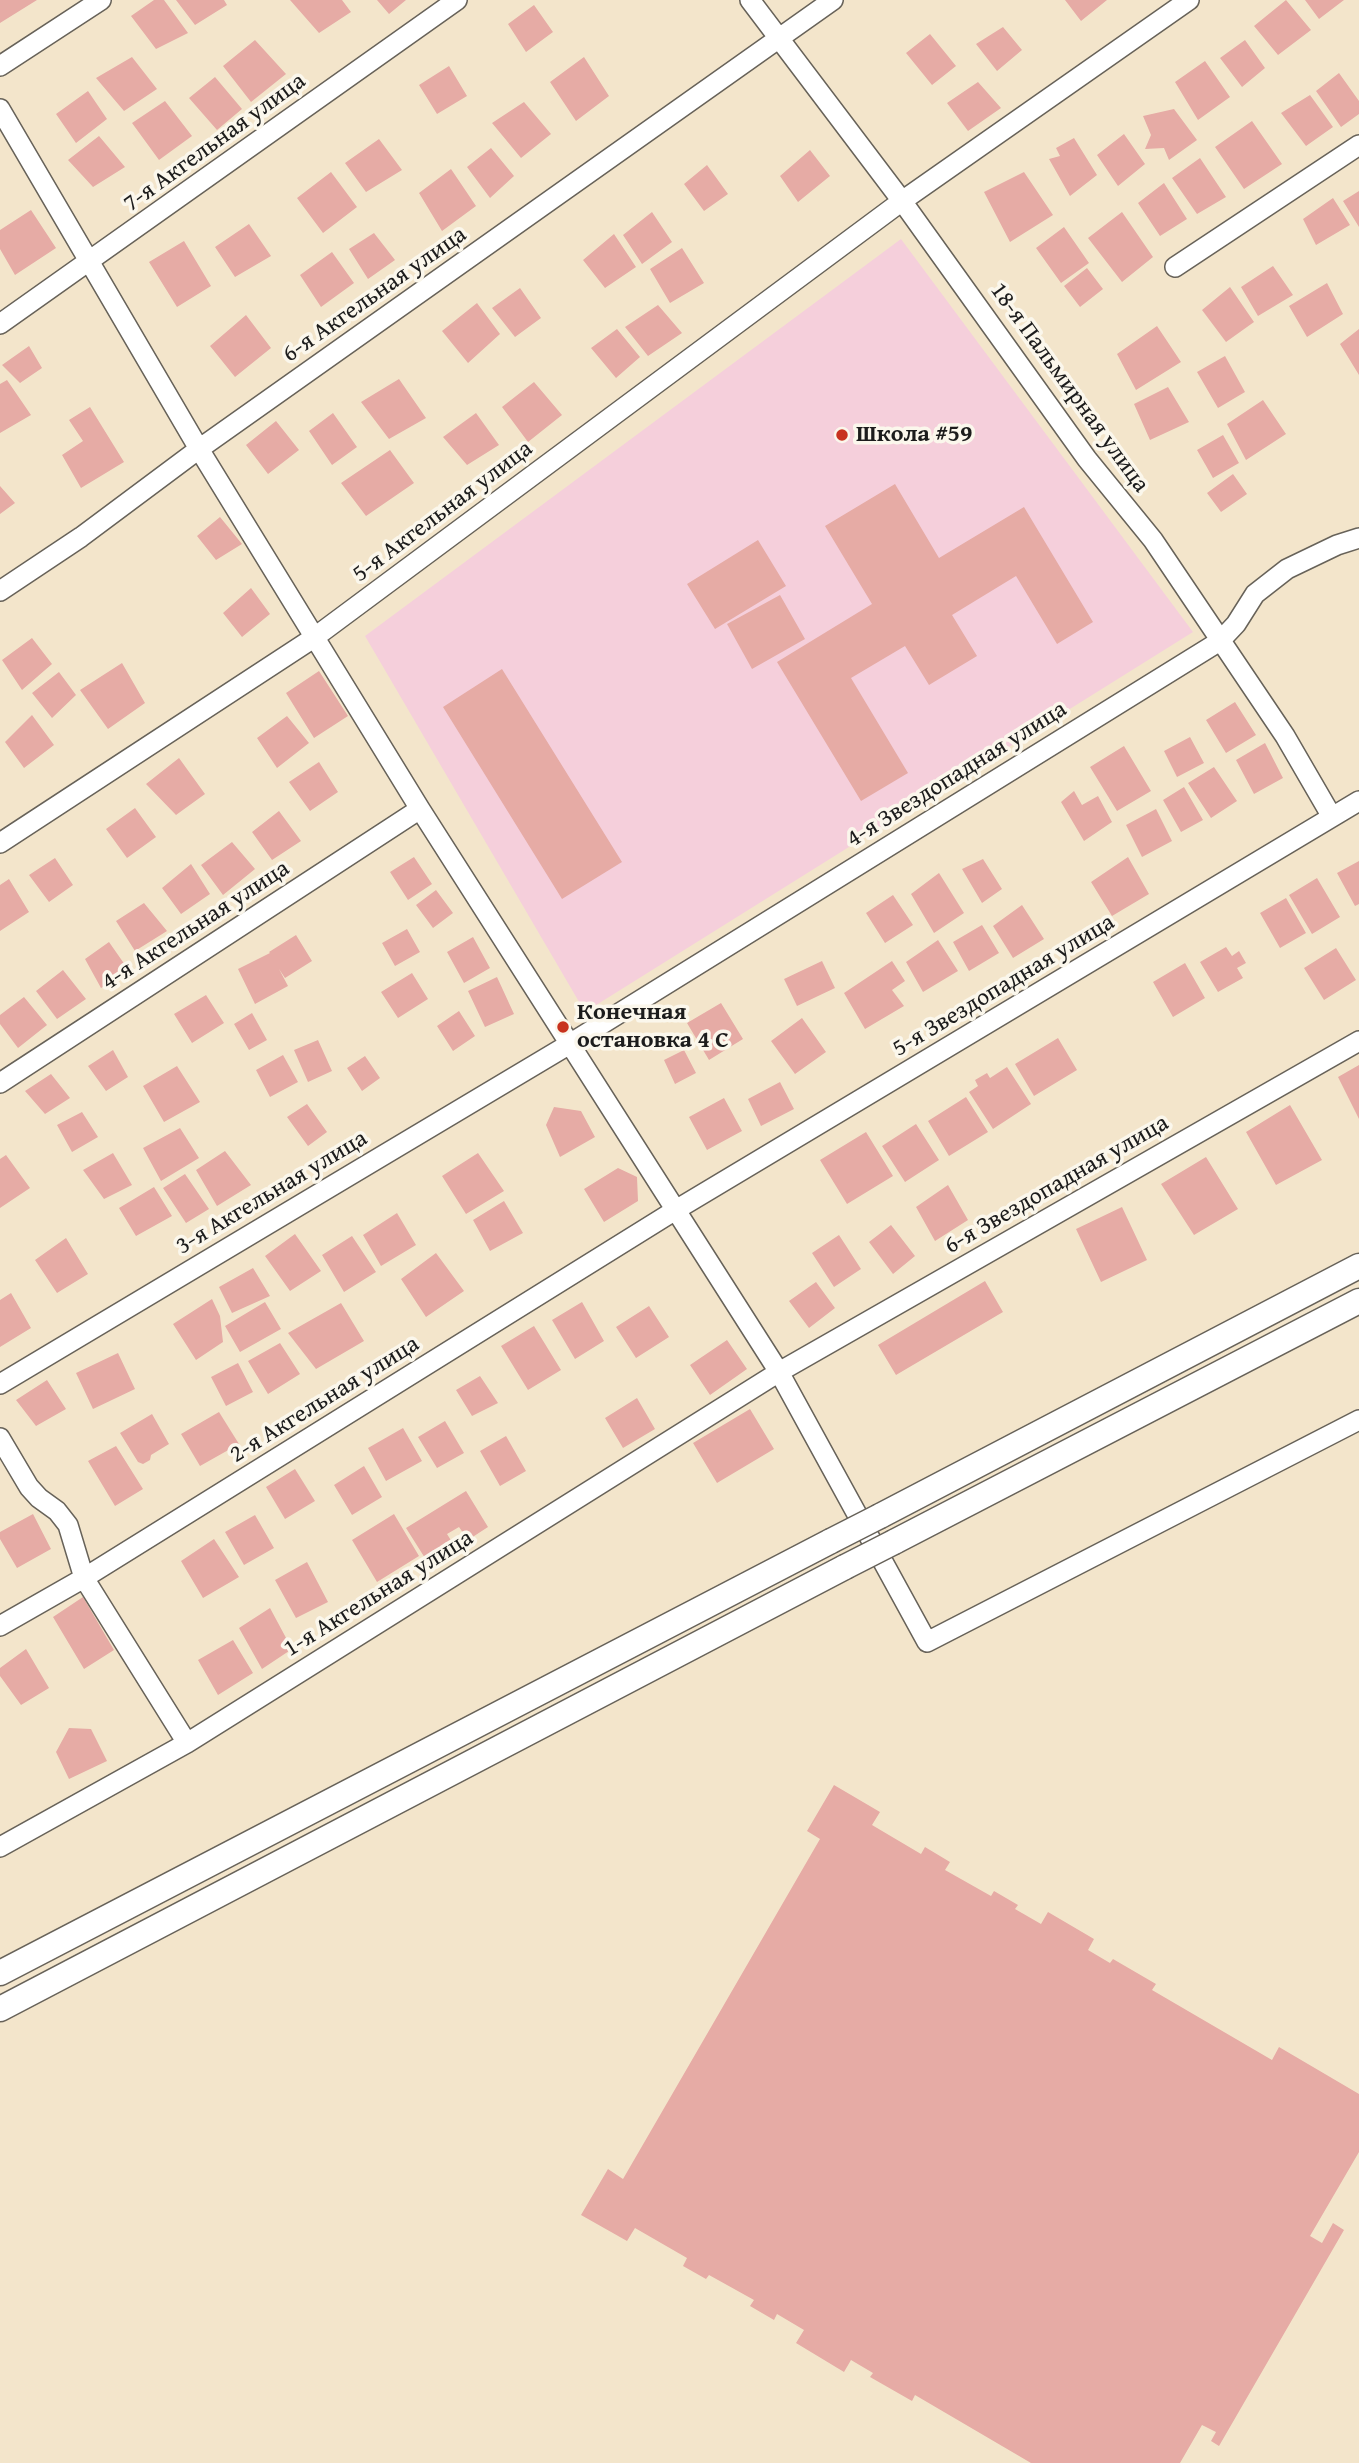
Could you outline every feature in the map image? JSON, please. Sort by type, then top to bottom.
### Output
[{"type":"main road","points":[[0,1973],[1359,1266]]},
{"type":"main road","points":[[0,2009],[1359,1301]]},
{"type":"street","points":[[0,66],[101,0]]},
{"type":"street","name":"7-я Акгельная улица","points":[[0,324],[457,0]]},
{"type":"street","name":"18-я Пальмирная улица","points":[[750,0],[902,201],[1087,459],[1153,540],[1285,736],[1332,817]]},
{"type":"street","name":"6-я Акгельная улица","points":[[0,591],[81,537],[199,449],[833,0]]},
{"type":"street","name":"5-я Акгельная улица","points":[[0,843],[315,637],[902,201],[1189,0]]},
{"type":"street","points":[[0,109],[199,449],[420,809],[674,1212],[779,1372],[927,1642],[1359,1420]]},
{"type":"street","points":[[1175,267],[1359,145]]},
{"type":"street","name":"4-я Звездопадная улица","points":[[568,1045],[1220,641],[1236,624],[1255,594],[1287,569],[1337,545],[1359,538]]},
{"type":"street","name":"5-я Звездопадная улица","points":[[674,1212],[1359,801]]},
{"type":"street","name":"4-я Акгельная улица","points":[[0,1083],[420,809]]},
{"type":"street","name":"6-я Звездопадная улица","points":[[779,1372],[1359,1041]]},
{"type":"street","name":"3-я Акгельная улица","points":[[0,1384],[568,1045]]},
{"type":"street","name":"2-я Акгельная улица","points":[[0,1626],[84,1578],[674,1212]]},
{"type":"street","name":"1-я Акгельная улица","points":[[0,1847],[187,1743],[779,1372]]},
{"type":"street","points":[[0,1438],[29,1487],[57,1511],[68,1525],[84,1578],[187,1743]]},
{"type":"shaded area","name":"Школа #59","points":[[901,239],[1193,632],[585,1012],[365,636]]},
{"type":"building","points":[[0,0],[37,0],[0,23]]},
{"type":"building","points":[[154,0],[164,0],[188,33],[156,49],[131,16]]},
{"type":"building","points":[[176,0],[224,0],[227,5],[195,25]]},
{"type":"building","points":[[290,0],[342,0],[351,12],[319,33]]},
{"type":"building","points":[[377,0],[406,0],[389,14]]},
{"type":"building","points":[[1065,0],[1107,0],[1081,21]]},
{"type":"building","points":[[1286,0],[1311,30],[1278,55],[1254,26]]},
{"type":"building","points":[[1305,0],[1344,0],[1319,19]]},
{"type":"building","points":[[534,5],[553,32],[526,52],[508,24]]},
{"type":"building","points":[[1003,27],[1022,50],[997,71],[976,44]]},
{"type":"building","points":[[930,34],[956,66],[932,85],[906,53]]},
{"type":"building","points":[[255,40],[286,74],[251,102],[223,66]]},
{"type":"building","points":[[1245,40],[1265,68],[1242,87],[1220,58]]},
{"type":"building","points":[[132,57],[157,89],[124,111],[96,78]]},
{"type":"building","points":[[584,57],[609,96],[576,121],[550,82]]},
{"type":"building","points":[[1205,61],[1230,97],[1198,120],[1175,82]]},
{"type":"building","points":[[449,66],[467,96],[437,114],[419,85]]},
{"type":"building","points":[[1339,73],[1359,101],[1359,114],[1341,127],[1316,91]]},
{"type":"building","points":[[215,77],[242,109],[217,130],[189,98]]},
{"type":"building","points":[[978,82],[1001,108],[968,131],[947,103]]},
{"type":"building","points":[[88,91],[107,119],[76,143],[56,114]]},
{"type":"building","points":[[1310,95],[1333,127],[1306,146],[1281,113]]},
{"type":"building","points":[[165,101],[192,136],[159,160],[132,123]]},
{"type":"building","points":[[524,102],[551,134],[521,158],[492,123]]},
{"type":"building","points":[[1174,109],[1197,140],[1169,160],[1164,148],[1145,149],[1151,135],[1143,116]]},
{"type":"building","points":[[1252,121],[1282,164],[1244,189],[1215,147]]},
{"type":"building","points":[[1124,134],[1145,164],[1118,186],[1097,155]]},
{"type":"building","points":[[99,136],[125,167],[93,187],[68,160]]},
{"type":"building","points":[[1074,138],[1097,175],[1070,196],[1049,159],[1060,156],[1056,148]]},
{"type":"building","points":[[379,139],[402,170],[366,192],[345,163]]},
{"type":"building","points":[[491,148],[514,176],[490,198],[467,167]]},
{"type":"building","points":[[810,150],[830,176],[798,202],[780,176]]},
{"type":"building","points":[[1200,158],[1226,197],[1197,214],[1172,178]]},
{"type":"building","points":[[707,165],[728,194],[704,211],[684,184]]},
{"type":"building","points":[[451,169],[476,206],[442,231],[419,193]]},
{"type":"building","points":[[331,172],[357,207],[323,233],[297,198]]},
{"type":"building","points":[[1024,172],[1053,215],[1010,242],[984,192]]},
{"type":"building","points":[[1164,183],[1187,219],[1160,236],[1138,203]]},
{"type":"building","points":[[1359,191],[1359,227],[1343,201]]},
{"type":"building","points":[[1333,198],[1350,225],[1316,245],[1303,219]]},
{"type":"building","points":[[31,210],[56,248],[15,275],[0,249],[0,230]]},
{"type":"building","points":[[652,212],[672,242],[642,264],[623,235]]},
{"type":"building","points":[[1122,212],[1153,257],[1122,282],[1088,238]]},
{"type":"building","points":[[249,224],[271,256],[235,277],[215,247]]},
{"type":"building","points":[[1064,227],[1089,263],[1061,283],[1036,248]]},
{"type":"building","points":[[374,233],[395,260],[368,279],[349,249]]},
{"type":"building","points":[[614,234],[636,267],[605,288],[583,260]]},
{"type":"building","points":[[184,241],[211,286],[177,307],[149,262]]},
{"type":"building","points":[[682,248],[704,283],[670,303],[650,269]]},
{"type":"building","points":[[332,252],[354,283],[321,307],[300,275]]},
{"type":"building","points":[[1273,266],[1293,295],[1258,316],[1241,287]]},
{"type":"building","points":[[1087,268],[1103,289],[1080,307],[1064,286]]},
{"type":"building","points":[[1327,283],[1343,314],[1307,337],[1289,306]]},
{"type":"building","points":[[1230,287],[1254,322],[1226,342],[1202,310]]},
{"type":"building","points":[[520,288],[541,318],[515,337],[492,308]]},
{"type":"building","points":[[477,303],[500,334],[468,363],[442,331]]},
{"type":"building","points":[[658,305],[682,333],[648,356],[625,327]]},
{"type":"building","points":[[246,315],[271,348],[235,377],[210,346]]},
{"type":"building","points":[[1157,326],[1181,362],[1136,390],[1117,354]]},
{"type":"building","points":[[617,329],[640,357],[616,378],[591,348]]},
{"type":"building","points":[[1359,329],[1359,375],[1340,344]]},
{"type":"building","points":[[29,346],[42,368],[20,383],[2,365]]},
{"type":"building","points":[[1225,356],[1245,392],[1218,408],[1197,372]]},
{"type":"building","points":[[399,379],[426,418],[389,439],[361,402]]},
{"type":"building","points":[[7,380],[31,415],[0,433],[0,384]]},
{"type":"building","points":[[534,382],[562,415],[528,442],[502,407]]},
{"type":"building","points":[[1168,387],[1189,422],[1150,440],[1134,404]]},
{"type":"building","points":[[1263,400],[1286,434],[1246,460],[1227,424]]},
{"type":"building","points":[[90,407],[124,462],[81,488],[62,455],[83,441],[69,420]]},
{"type":"building","points":[[333,413],[357,447],[332,465],[309,431]]},
{"type":"building","points":[[476,413],[499,445],[467,465],[443,437]]},
{"type":"building","points":[[276,421],[299,450],[268,474],[246,445]]},
{"type":"building","points":[[1223,435],[1239,463],[1213,478],[1197,450]]},
{"type":"building","points":[[390,450],[414,483],[366,516],[341,483]]},
{"type":"building","points":[[1233,474],[1247,494],[1221,512],[1207,493]]},
{"type":"building","points":[[895,484],[939,558],[1024,507],[1093,622],[1057,644],[1016,576],[952,615],[977,656],[929,685],[905,646],[851,678],[908,773],[861,801],[777,662],[872,604],[825,526]]},
{"type":"building","points":[[0,486],[15,503],[0,514]]},
{"type":"building","points":[[220,517],[242,544],[216,560],[197,536]]},
{"type":"building","points":[[758,540],[786,586],[715,629],[687,584]]},
{"type":"building","points":[[251,588],[270,614],[242,637],[223,613]]},
{"type":"building","points":[[780,595],[805,639],[752,669],[727,624]]},
{"type":"building","points":[[32,638],[52,664],[22,690],[2,660]]},
{"type":"building","points":[[122,663],[145,703],[108,729],[80,690]]},
{"type":"building","points":[[502,669],[622,862],[562,899],[443,707]]},
{"type":"building","points":[[319,671],[348,716],[314,738],[286,693]]},
{"type":"building","points":[[59,672],[76,695],[52,718],[32,693]]},
{"type":"building","points":[[1235,702],[1256,735],[1226,753],[1206,720]]},
{"type":"building","points":[[32,715],[54,745],[24,768],[5,742]]},
{"type":"building","points":[[287,716],[309,743],[277,768],[257,738]]},
{"type":"building","points":[[1190,737],[1204,763],[1177,777],[1164,751]]},
{"type":"building","points":[[1265,743],[1283,778],[1254,794],[1236,760]]},
{"type":"building","points":[[1124,746],[1151,791],[1117,811],[1090,767]]},
{"type":"building","points":[[179,758],[205,794],[176,815],[146,784]]},
{"type":"building","points":[[319,762],[338,792],[310,811],[289,782]]},
{"type":"building","points":[[1214,767],[1237,801],[1211,818],[1188,783]]},
{"type":"building","points":[[1184,787],[1203,820],[1181,832],[1163,800]]},
{"type":"building","points":[[1074,791],[1082,805],[1098,796],[1112,822],[1084,841],[1061,802]]},
{"type":"building","points":[[135,808],[156,837],[127,858],[106,829]]},
{"type":"building","points":[[1156,809],[1172,841],[1142,857],[1126,825]]},
{"type":"building","points":[[279,811],[301,841],[272,860],[252,832]]},
{"type":"building","points":[[232,842],[255,869],[223,895],[201,865]]},
{"type":"building","points":[[414,857],[432,884],[408,900],[390,872]]},
{"type":"building","points":[[1128,857],[1149,894],[1112,916],[1091,882]]},
{"type":"building","points":[[55,858],[73,885],[49,902],[29,875]]},
{"type":"building","points":[[983,859],[1002,889],[982,903],[962,869]]},
{"type":"building","points":[[1359,861],[1359,904],[1355,906],[1337,873]]},
{"type":"building","points":[[191,864],[210,894],[181,914],[162,888]]},
{"type":"building","points":[[939,873],[964,913],[934,933],[911,894]]},
{"type":"building","points":[[1317,878],[1340,917],[1312,934],[1289,895]]},
{"type":"building","points":[[9,879],[29,912],[0,931],[0,885]]},
{"type":"building","points":[[436,890],[453,913],[433,928],[416,905]]},
{"type":"building","points":[[893,895],[913,925],[885,943],[866,913]]},
{"type":"building","points":[[1286,898],[1306,933],[1280,948],[1260,913]]},
{"type":"building","points":[[144,903],[167,931],[135,951],[116,921]]},
{"type":"building","points":[[1022,905],[1044,939],[1013,958],[993,926]]},
{"type":"building","points":[[982,925],[999,953],[969,971],[953,942]]},
{"type":"building","points":[[407,929],[420,952],[395,966],[382,943]]},
{"type":"building","points":[[296,935],[312,961],[285,978],[279,969],[288,986],[255,1004],[238,969],[270,953]]},
{"type":"building","points":[[473,937],[490,968],[464,983],[447,952]]},
{"type":"building","points":[[938,940],[958,971],[923,992],[906,962]]},
{"type":"building","points":[[109,942],[130,972],[101,988],[85,959]]},
{"type":"building","points":[[1226,947],[1232,956],[1239,951],[1246,963],[1237,968],[1243,978],[1218,992],[1200,962]]},
{"type":"building","points":[[1336,948],[1356,980],[1324,1000],[1304,968]]},
{"type":"building","points":[[822,961],[835,988],[797,1006],[784,979]]},
{"type":"building","points":[[892,961],[905,981],[892,990],[904,1006],[865,1029],[844,993]]},
{"type":"building","points":[[1185,963],[1205,998],[1173,1017],[1153,982]]},
{"type":"building","points":[[63,970],[86,999],[57,1019],[36,991]]},
{"type":"building","points":[[412,973],[428,999],[398,1018],[381,992]]},
{"type":"building","points":[[497,977],[514,1014],[485,1027],[468,991]]},
{"type":"building","points":[[206,995],[224,1023],[192,1043],[174,1014]]},
{"type":"building","points":[[24,997],[47,1025],[18,1048],[0,1024],[0,1015]]},
{"type":"building","points":[[721,1003],[743,1039],[709,1060],[687,1023]]},
{"type":"building","points":[[459,1011],[475,1036],[453,1051],[437,1026]]},
{"type":"building","points":[[252,1013],[267,1040],[249,1050],[234,1024]]},
{"type":"building","points":[[802,1018],[826,1052],[795,1074],[771,1041]]},
{"type":"building","points":[[1058,1038],[1077,1070],[1034,1096],[1015,1064]]},
{"type":"building","points":[[318,1040],[332,1071],[308,1082],[294,1050]]},
{"type":"building","points":[[113,1050],[128,1077],[106,1091],[88,1066]]},
{"type":"building","points":[[684,1050],[696,1073],[675,1084],[664,1060]]},
{"type":"building","points":[[283,1055],[298,1082],[270,1097],[256,1070]]},
{"type":"building","points":[[365,1056],[380,1078],[362,1091],[347,1068]]},
{"type":"building","points":[[1359,1065],[1359,1119],[1338,1077]]},
{"type":"building","points":[[177,1066],[200,1102],[164,1122],[143,1086]]},
{"type":"building","points":[[1007,1067],[1031,1104],[993,1129],[969,1092],[978,1086],[975,1080],[987,1073],[990,1078]]},
{"type":"building","points":[[51,1074],[70,1098],[45,1114],[25,1091]]},
{"type":"building","points":[[780,1082],[794,1109],[761,1126],[748,1099]]},
{"type":"building","points":[[966,1097],[988,1132],[949,1156],[928,1121]]},
{"type":"building","points":[[724,1098],[742,1131],[707,1150],[689,1117]]},
{"type":"building","points":[[307,1104],[327,1132],[308,1146],[287,1117]]},
{"type":"building","points":[[1290,1105],[1322,1160],[1276,1185],[1246,1132]]},
{"type":"building","points":[[554,1107],[581,1111],[595,1137],[560,1157],[546,1125]]},
{"type":"building","points":[[82,1112],[98,1137],[72,1152],[57,1125]]},
{"type":"building","points":[[916,1124],[939,1160],[905,1182],[882,1146]]},
{"type":"building","points":[[180,1128],[199,1158],[161,1181],[143,1148]]},
{"type":"building","points":[[866,1132],[893,1176],[847,1204],[820,1160]]},
{"type":"building","points":[[225,1151],[251,1185],[217,1206],[196,1170]]},
{"type":"building","points":[[113,1153],[132,1185],[104,1199],[83,1170]]},
{"type":"building","points":[[478,1153],[504,1191],[466,1214],[442,1176]]},
{"type":"building","points":[[6,1155],[30,1188],[0,1208],[0,1159]]},
{"type":"building","points":[[1206,1157],[1238,1209],[1194,1235],[1161,1184]]},
{"type":"building","points":[[618,1168],[637,1177],[638,1201],[604,1222],[584,1189]]},
{"type":"building","points":[[185,1174],[209,1209],[186,1223],[163,1188]]},
{"type":"building","points":[[948,1185],[968,1220],[935,1241],[916,1207]]},
{"type":"building","points":[[154,1187],[172,1216],[136,1236],[119,1208]]},
{"type":"building","points":[[504,1201],[523,1233],[490,1251],[473,1220]]},
{"type":"building","points":[[1122,1207],[1147,1260],[1101,1282],[1076,1229]]},
{"type":"building","points":[[397,1213],[416,1245],[381,1266],[363,1235]]},
{"type":"building","points":[[891,1225],[915,1256],[893,1274],[869,1242]]},
{"type":"building","points":[[295,1234],[321,1271],[290,1291],[265,1256]]},
{"type":"building","points":[[839,1235],[861,1269],[834,1287],[812,1253]]},
{"type":"building","points":[[352,1236],[376,1272],[344,1292],[322,1255]]},
{"type":"building","points":[[66,1238],[88,1274],[57,1293],[35,1260]]},
{"type":"building","points":[[436,1253],[464,1291],[426,1317],[401,1279]]},
{"type":"building","points":[[253,1268],[270,1296],[232,1313],[219,1287]]},
{"type":"building","points":[[985,1281],[1003,1312],[896,1375],[878,1345]]},
{"type":"building","points":[[816,1282],[835,1308],[809,1328],[789,1301]]},
{"type":"building","points":[[11,1293],[31,1328],[0,1347],[0,1300]]},
{"type":"building","points":[[212,1299],[220,1316],[223,1342],[196,1360],[173,1324]]},
{"type":"building","points":[[265,1302],[281,1329],[240,1352],[225,1326]]},
{"type":"building","points":[[582,1302],[604,1341],[575,1359],[552,1320]]},
{"type":"building","points":[[341,1303],[364,1341],[316,1369],[288,1333]]},
{"type":"building","points":[[649,1306],[669,1337],[636,1358],[616,1327]]},
{"type":"building","points":[[534,1326],[561,1370],[528,1390],[501,1346]]},
{"type":"building","points":[[727,1340],[747,1369],[710,1395],[690,1365]]},
{"type":"building","points":[[280,1343],[300,1374],[268,1394],[248,1361]]},
{"type":"building","points":[[118,1353],[135,1389],[93,1409],[76,1373]]},
{"type":"building","points":[[238,1363],[253,1392],[226,1406],[211,1377]]},
{"type":"building","points":[[480,1376],[498,1403],[472,1416],[456,1390]]},
{"type":"building","points":[[47,1380],[66,1409],[36,1426],[16,1400]]},
{"type":"building","points":[[637,1398],[655,1429],[623,1448],[605,1418]]},
{"type":"building","points":[[750,1409],[774,1449],[717,1483],[693,1443]]},
{"type":"building","points":[[219,1412],[239,1444],[200,1466],[181,1434]]},
{"type":"building","points":[[152,1414],[169,1444],[151,1455],[150,1460],[143,1464],[138,1462],[120,1433]]},
{"type":"building","points":[[445,1421],[464,1453],[437,1468],[418,1437]]},
{"type":"building","points":[[403,1428],[422,1461],[386,1481],[368,1448]]},
{"type":"building","points":[[506,1436],[526,1471],[500,1486],[480,1451]]},
{"type":"building","points":[[116,1446],[143,1489],[115,1506],[88,1461]]},
{"type":"building","points":[[364,1466],[382,1497],[352,1515],[334,1485]]},
{"type":"building","points":[[295,1469],[315,1501],[285,1519],[266,1487]]},
{"type":"building","points":[[466,1491],[488,1527],[468,1540],[459,1527],[447,1534],[457,1550],[430,1566],[406,1528]]},
{"type":"building","points":[[33,1514],[51,1549],[17,1568],[0,1539],[0,1532]]},
{"type":"building","points":[[394,1514],[419,1556],[377,1582],[352,1540]]},
{"type":"building","points":[[255,1515],[274,1548],[244,1565],[225,1532]]},
{"type":"building","points":[[214,1539],[239,1577],[203,1598],[181,1561]]},
{"type":"building","points":[[307,1562],[328,1602],[296,1618],[275,1580]]},
{"type":"building","points":[[83,1597],[114,1650],[84,1669],[53,1617]]},
{"type":"building","points":[[270,1608],[292,1649],[262,1669],[239,1628]]},
{"type":"building","points":[[233,1640],[253,1673],[218,1695],[198,1660]]},
{"type":"building","points":[[26,1649],[49,1688],[21,1705],[0,1676],[0,1668]]},
{"type":"building","points":[[69,1728],[91,1729],[107,1761],[69,1779],[56,1752]]},
{"type":"building","points":[[834,1785],[880,1812],[872,1825],[921,1854],[925,1847],[950,1862],[945,1870],[991,1896],[994,1891],[1018,1905],[1015,1909],[1041,1924],[1048,1912],[1094,1939],[1088,1950],[1110,1963],[1113,1959],[1156,1984],[1152,1990],[1272,2060],[1279,2047],[1359,2094],[1359,2152],[1310,2236],[1322,2243],[1333,2223],[1344,2230],[1219,2446],[1211,2441],[1216,2432],[1202,2425],[1180,2463],[1031,2463],[915,2395],[912,2401],[870,2377],[873,2373],[851,2360],[844,2372],[796,2343],[804,2330],[777,2314],[774,2320],[750,2306],[754,2300],[709,2275],[706,2279],[683,2266],[687,2258],[635,2228],[627,2241],[581,2215],[608,2169],[623,2179],[820,1839],[807,1831]]},
{"type":"place","name":"Школа #59","points":[[842,435]]},
{"type":"place","name":"Конечная остановка 4 С","points":[[563,1027]]}]
